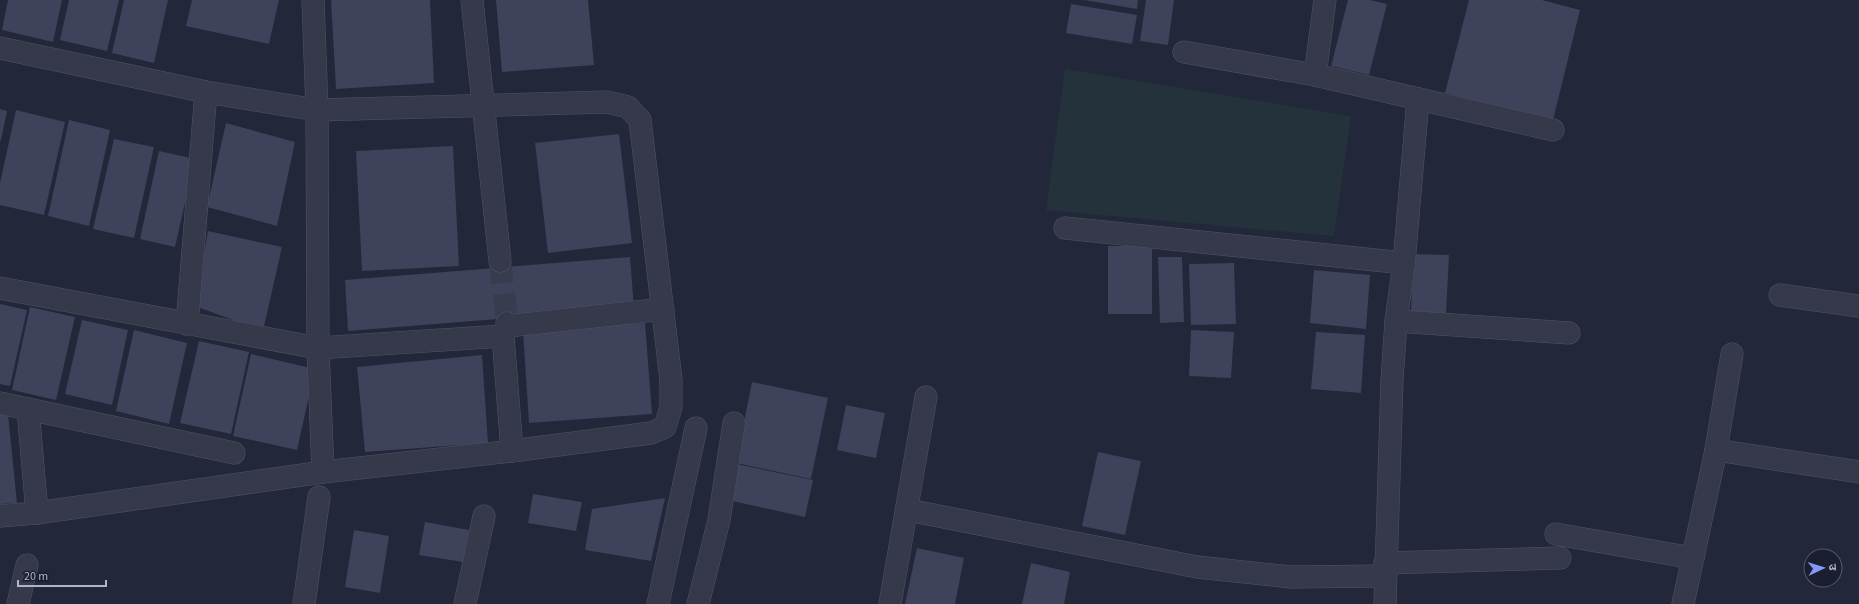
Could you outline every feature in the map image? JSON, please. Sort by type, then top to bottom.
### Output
[{"type":"street","points":[[312,0],[317,110],[318,348],[323,472]]},
{"type":"street","points":[[472,0],[482,105],[500,261]]},
{"type":"street","points":[[1315,75],[1325,0]]},
{"type":"street","points":[[0,48],[206,92],[317,110],[607,102],[628,107],[640,120],[671,380],[671,407],[665,427],[651,433],[512,451],[323,472],[37,513],[0,516]]},
{"type":"street","points":[[1184,52],[1315,75],[1553,130]]},
{"type":"street","points":[[187,324],[206,92]]},
{"type":"street","points":[[1385,604],[1392,380],[1396,321],[1404,263],[1418,99]]},
{"type":"street","points":[[1065,228],[1404,263]]},
{"type":"street","points":[[0,288],[318,348],[506,328],[663,309]]},
{"type":"street","points":[[1780,295],[1859,306]]},
{"type":"street","points":[[1396,321],[1569,332]]},
{"type":"street","points":[[506,328],[512,451]]},
{"type":"street","points":[[1683,604],[1716,450],[1732,354]]},
{"type":"street","points":[[890,604],[908,510],[926,398]]},
{"type":"street","points":[[0,403],[234,453]]},
{"type":"street","points":[[28,409],[37,513]]},
{"type":"street","points":[[698,604],[719,520],[734,423]]},
{"type":"street","points":[[658,604],[696,428]]},
{"type":"street","points":[[1716,450],[1859,472]]},
{"type":"street","points":[[304,604],[319,497]]},
{"type":"street","points":[[908,510],[1197,567],[1291,577],[1560,558]]},
{"type":"street","points":[[465,604],[484,516]]},
{"type":"street","points":[[1556,534],[1693,558]]},
{"type":"street","points":[[18,604],[27,565]]},
{"type":"shaded area","points":[[1065,69],[1351,116],[1334,236],[1046,210]]},
{"type":"building","points":[[8,0],[62,0],[53,42],[2,30]]},
{"type":"building","points":[[69,0],[119,0],[107,51],[60,40]]},
{"type":"building","points":[[124,0],[168,0],[154,63],[112,53]]},
{"type":"building","points":[[192,0],[279,0],[269,44],[186,26]]},
{"type":"building","points":[[331,0],[430,0],[434,83],[336,89]]},
{"type":"building","points":[[496,0],[588,0],[594,65],[502,72]]},
{"type":"building","points":[[1084,0],[1138,0],[1137,9]]},
{"type":"building","points":[[1146,0],[1174,0],[1168,45],[1140,41]]},
{"type":"building","points":[[1348,0],[1370,0],[1387,4],[1369,75],[1331,66]]},
{"type":"building","points":[[1469,0],[1542,0],[1580,10],[1553,120],[1445,93]]},
{"type":"building","points":[[1071,4],[1137,15],[1132,44],[1066,33]]},
{"type":"building","points":[[0,109],[7,111],[1,140],[0,140]]},
{"type":"building","points":[[16,110],[65,122],[44,215],[0,205],[0,183]]},
{"type":"building","points":[[69,120],[110,130],[89,226],[48,216]]},
{"type":"building","points":[[226,123],[295,142],[277,226],[207,207]]},
{"type":"building","points":[[619,134],[632,243],[548,253],[535,143]]},
{"type":"building","points":[[114,139],[154,147],[134,238],[93,229]]},
{"type":"building","points":[[453,146],[459,266],[362,271],[356,151]]},
{"type":"building","points":[[159,151],[195,159],[175,247],[140,239]]},
{"type":"building","points":[[208,231],[282,247],[263,331],[195,306]]},
{"type":"building","points":[[1108,246],[1152,246],[1152,314],[1108,314]]},
{"type":"building","points":[[1413,254],[1449,255],[1446,315],[1411,313]]},
{"type":"building","points":[[630,257],[634,308],[348,331],[345,280]]},
{"type":"building","points":[[1158,257],[1182,257],[1184,322],[1160,323]]},
{"type":"building","points":[[1234,263],[1236,324],[1191,325],[1189,264]]},
{"type":"building","points":[[1314,270],[1370,275],[1366,329],[1310,323]]},
{"type":"building","points":[[0,304],[27,310],[10,386],[0,384]]},
{"type":"building","points":[[30,307],[75,317],[56,400],[12,390]]},
{"type":"building","points":[[82,320],[128,330],[112,405],[65,394]]},
{"type":"building","points":[[645,323],[652,414],[529,423],[523,331]]},
{"type":"building","points":[[134,330],[187,343],[169,424],[116,411]]},
{"type":"building","points":[[1191,330],[1234,332],[1231,378],[1189,376]]},
{"type":"building","points":[[1316,332],[1365,335],[1361,393],[1311,389]]},
{"type":"building","points":[[199,341],[249,352],[231,434],[180,423]]},
{"type":"building","points":[[251,354],[315,369],[297,450],[233,436]]},
{"type":"building","points":[[482,355],[488,443],[365,452],[357,367]]},
{"type":"building","points":[[752,382],[828,398],[811,479],[736,463]]},
{"type":"building","points":[[846,405],[885,413],[876,458],[837,450]]},
{"type":"building","points":[[0,413],[8,414],[17,503],[0,504]]},
{"type":"building","points":[[1098,452],[1141,461],[1125,535],[1082,526]]},
{"type":"building","points":[[736,464],[813,480],[805,517],[728,500]]},
{"type":"building","points":[[533,494],[582,502],[576,531],[528,523]]},
{"type":"building","points":[[665,498],[651,561],[585,550],[592,509]]},
{"type":"building","points":[[425,522],[469,530],[463,562],[419,555]]},
{"type":"building","points":[[354,530],[389,536],[380,593],[345,587]]},
{"type":"building","points":[[917,548],[964,558],[955,604],[905,604]]},
{"type":"building","points":[[1031,563],[1070,572],[1064,604],[1022,604]]},
{"type":"tunnel","points":[[500,261],[507,320]]}]
